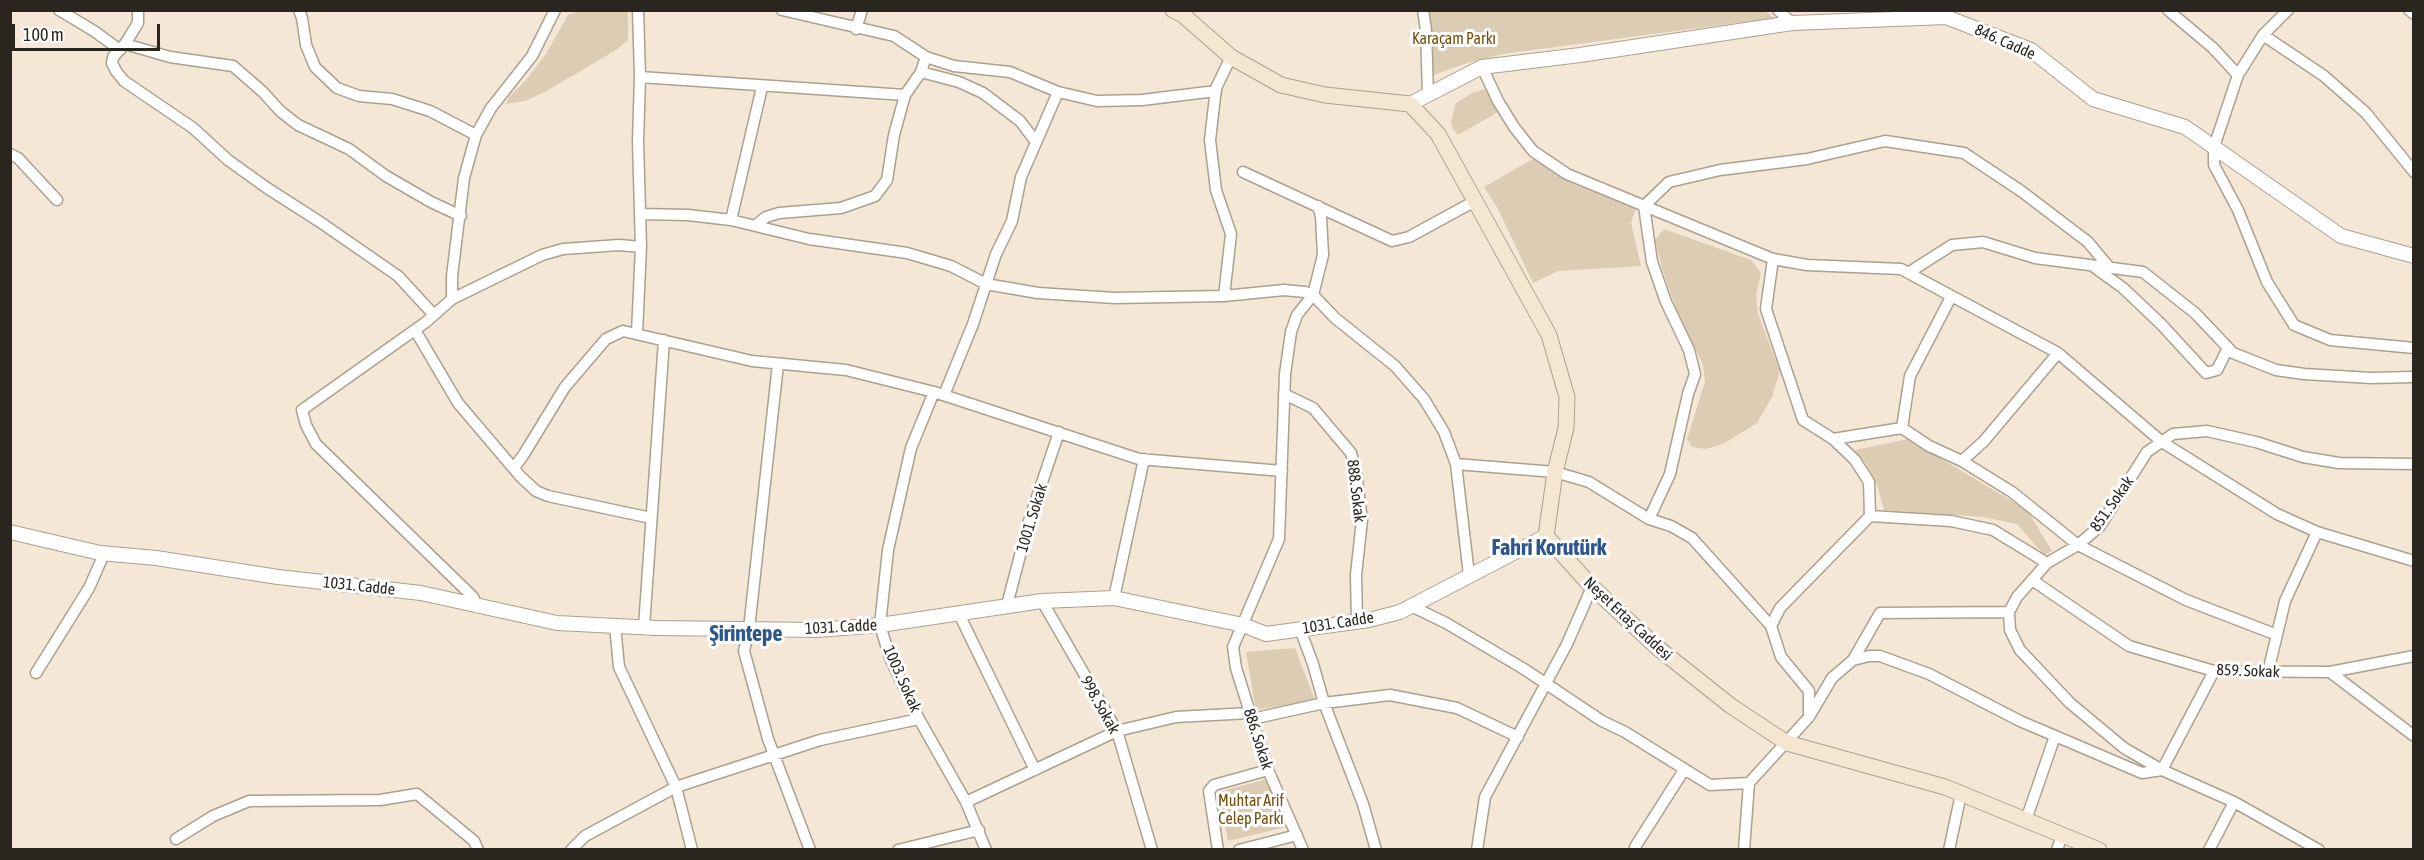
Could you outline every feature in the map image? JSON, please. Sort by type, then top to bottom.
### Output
[{"type":"main road","points":[[1173,10],[1183,15],[1231,57],[1281,85],[1325,95],[1410,105],[1438,134],[1550,335],[1567,396],[1566,428],[1555,472],[1546,536]]},
{"type":"main road","name":"Neşet Ertaş Caddesi","points":[[1546,536],[1592,587],[1667,656],[1731,706],[1787,743],[1945,787],[2099,849]]},
{"type":"street","points":[[59,10],[122,47],[233,66],[298,125],[349,149],[386,176],[461,216]]},
{"type":"street","points":[[138,10],[138,23],[113,57],[112,63],[124,81],[193,128],[228,160],[267,189],[320,222],[398,276],[434,315]]},
{"type":"street","points":[[299,10],[306,45],[315,67],[337,88],[359,96],[392,99],[430,111],[476,135]]},
{"type":"street","points":[[452,299],[452,276],[464,178],[476,135],[491,108],[532,56],[555,10]]},
{"type":"street","points":[[638,10],[640,77],[638,141],[642,247],[638,333]]},
{"type":"street","points":[[782,10],[811,14],[856,28],[894,36],[926,57],[954,66],[1010,72],[1058,92],[1097,101],[1142,100],[1216,91]]},
{"type":"street","points":[[856,28],[862,10]]},
{"type":"street","points":[[1423,10],[1426,30],[1428,95]]},
{"type":"street","points":[[1778,10],[1792,23]]},
{"type":"street","points":[[2168,10],[2213,48],[2238,75]]},
{"type":"street","points":[[2288,10],[2263,35],[2238,75],[2214,147],[2214,165],[2238,210],[2267,282],[2294,325],[2330,340],[2414,348]]},
{"type":"street","points":[[2409,10],[2414,14]]},
{"type":"street","name":"846. Cadde","points":[[1410,105],[1482,67],[1580,56],[1792,23],[1946,17],[2031,50],[2093,99],[2185,127],[2341,236],[2414,256]]},
{"type":"street","points":[[2263,35],[2324,76],[2366,113],[2414,172]]},
{"type":"street","points":[[756,225],[766,217],[779,213],[841,208],[875,196],[887,180],[894,135],[905,96],[921,72],[926,57]]},
{"type":"street","points":[[1224,296],[1231,234],[1216,190],[1210,140],[1216,91],[1231,57]]},
{"type":"street","points":[[1482,67],[1498,101],[1514,127],[1533,151],[1567,174],[1773,258],[1807,265],[1901,269],[2058,353],[2162,442],[2277,514],[2317,532],[2414,561]]},
{"type":"street","points":[[921,72],[959,82],[983,93],[1020,121],[1036,142]]},
{"type":"street","points":[[640,77],[905,96]]},
{"type":"street","points":[[731,220],[762,87]]},
{"type":"street","name":"1003. Sokak","points":[[986,849],[966,802],[919,719],[890,658],[880,625],[888,550],[910,448],[939,393],[986,284],[996,254],[1012,221],[1021,177],[1058,92]]},
{"type":"street","points":[[1644,206],[1669,182],[1720,170],[1807,159],[1885,141],[1964,153],[2021,191],[2088,242],[2108,266]]},
{"type":"street","points":[[10,154],[18,159],[57,200]]},
{"type":"street","points":[[1243,172],[1392,242],[1409,237],[1475,201]]},
{"type":"street","points":[[1313,295],[1323,255],[1321,216],[1318,206]]},
{"type":"street","points":[[1644,206],[1652,262],[1666,302],[1689,350],[1695,374],[1688,394],[1670,474],[1649,519]]},
{"type":"street","points":[[641,214],[688,215],[731,220],[809,239],[906,253],[951,266],[986,284],[1038,293],[1087,297],[1157,298],[1224,296],[1284,290],[1313,295],[1335,318],[1395,366],[1424,399],[1444,432],[1455,464],[1469,575]]},
{"type":"street","points":[[1908,273],[1952,245],[1983,242],[2035,258],[2143,272],[2195,313],[2233,353],[2276,370],[2372,378],[2414,377]]},
{"type":"street","points":[[477,606],[473,597],[316,444],[306,425],[302,410],[415,330],[452,299],[542,255],[563,249],[619,245],[642,247]]},
{"type":"street","points":[[1771,626],[1780,608],[1870,516],[1869,482],[1855,460],[1833,438],[1803,420],[1766,309],[1773,258]]},
{"type":"street","points":[[2094,267],[2131,295],[2206,373],[2217,370],[2228,348]]},
{"type":"street","name":"886. Sokak","points":[[1303,849],[1268,770],[1236,668],[1233,647],[1279,539],[1284,394],[1291,332],[1298,315],[1313,295]]},
{"type":"street","points":[[1902,428],[1910,376],[1951,297]]},
{"type":"street","points":[[415,330],[458,403],[536,491],[548,496],[651,518]]},
{"type":"street","points":[[514,468],[565,387],[606,339],[623,331],[725,356],[778,364],[846,370],[939,393],[1144,459],[1282,471]]},
{"type":"street","points":[[644,627],[664,340]]},
{"type":"street","points":[[1962,460],[1984,441],[2058,353]]},
{"type":"street","points":[[778,364],[749,629],[744,651],[774,755],[810,849]]},
{"type":"street","name":"888. Sokak","points":[[1284,394],[1313,408],[1351,453],[1356,472],[1362,520],[1356,575],[1357,621]]},
{"type":"street","points":[[1833,438],[1902,428],[1929,446],[1962,460],[2012,492],[2079,545],[2186,600],[2277,635]]},
{"type":"street","name":"851. Sokak","points":[[2009,612],[2017,597],[2047,563],[2079,545],[2100,526],[2147,452],[2173,435],[2207,431],[2256,442],[2303,457],[2339,463],[2414,464]]},
{"type":"street","name":"1001. Sokak","points":[[1007,606],[1029,521],[1059,432]]},
{"type":"street","points":[[1114,598],[1144,459]]},
{"type":"street","points":[[1455,464],[1555,472],[1589,482],[1649,519],[1671,526],[1692,538],[1771,626],[1781,657],[1809,690],[1809,717]]},
{"type":"street","points":[[1870,516],[1951,521],[1993,530],[2047,563]]},
{"type":"street","name":"1031. Cadde","points":[[10,532],[104,554],[156,558],[278,577],[421,593],[557,623],[817,630],[880,625],[1042,601],[1114,598],[1243,625],[1266,634],[1357,621],[1400,612],[1546,536]]},
{"type":"street","points":[[2268,672],[2285,601],[2317,532]]},
{"type":"street","points":[[36,673],[89,588],[104,554]]},
{"type":"street","name":"859. Sokak","points":[[2032,580],[2129,646],[2214,671],[2330,672],[2414,656]]},
{"type":"street","points":[[1477,849],[1485,797],[1568,644],[1592,587]]},
{"type":"street","name":"998. Sokak","points":[[1042,601],[1117,731],[1152,849]]},
{"type":"street","points":[[1411,606],[1446,623],[1602,721],[1625,732],[1710,784],[1749,783]]},
{"type":"street","points":[[958,612],[1035,770]]},
{"type":"street","points":[[1744,849],[1749,783],[1809,717],[1832,678],[1853,660],[1880,613],[2009,612],[2010,630],[2020,650],[2070,703],[2124,748],[2162,770],[2234,802],[2319,849]]},
{"type":"street","points":[[615,626],[619,667],[676,787],[692,849]]},
{"type":"street","points":[[1300,629],[1324,703],[1359,794],[1376,849]]},
{"type":"street","points":[[1853,660],[1880,656],[1929,674],[2020,722],[2142,773],[2162,770]]},
{"type":"street","points":[[2162,770],[2214,671]]},
{"type":"street","points":[[2330,672],[2414,736]]},
{"type":"street","points":[[966,802],[1117,731],[1176,717],[1251,716],[1324,703],[1390,696],[1457,708],[1518,737]]},
{"type":"street","points":[[572,849],[585,836],[676,787],[820,740],[919,719]]},
{"type":"street","points":[[2026,820],[2055,736]]},
{"type":"street","points":[[1218,849],[1209,791],[1214,785],[1268,770]]},
{"type":"street","points":[[1635,847],[1684,770]]},
{"type":"street","points":[[176,839],[213,816],[249,801],[380,800],[417,794],[474,841],[478,849]]},
{"type":"street","points":[[1949,849],[1961,794]]},
{"type":"street","points":[[2209,849],[2234,802]]},
{"type":"street","points":[[898,849],[979,830]]},
{"type":"street","points":[[1239,849],[1297,835]]},
{"type":"street","points":[[2057,849],[2062,835]]},
{"type":"green space","name":"Karaçam Parkı","points":[[1757,10],[1768,13],[1774,18],[1503,54],[1464,64],[1431,76],[1426,11]]},
{"type":"green space","points":[[579,11],[628,11],[628,40],[616,50],[545,92],[525,101],[506,104],[509,97],[546,54],[568,15]]},
{"type":"green space","points":[[1485,89],[1498,112],[1458,135],[1451,122],[1456,103],[1474,92]]},
{"type":"green space","points":[[1533,159],[1571,183],[1636,208],[1631,223],[1641,266],[1558,271],[1533,283],[1498,209],[1484,187]]},
{"type":"green space","points":[[1664,229],[1751,260],[1761,273],[1756,294],[1758,314],[1780,371],[1772,397],[1757,423],[1723,444],[1706,449],[1692,447],[1687,439],[1705,382],[1703,365],[1676,308],[1663,272],[1655,240]]},
{"type":"green space","points":[[1908,439],[2027,510],[2052,551],[2044,555],[2017,524],[1983,517],[1884,510],[1878,488],[1867,465],[1855,450]]},
{"type":"green space","points":[[1295,648],[1315,700],[1256,710],[1246,652]]},
{"type":"green space","name":"Muhtar Arif Celep Parkı","points":[[1267,779],[1286,827],[1228,841],[1219,792]]},
{"type":"district","name":"Fahri Korutürk","points":[[1549,548]]},
{"type":"district","name":"Şirintepe","points":[[746,634]]}]
